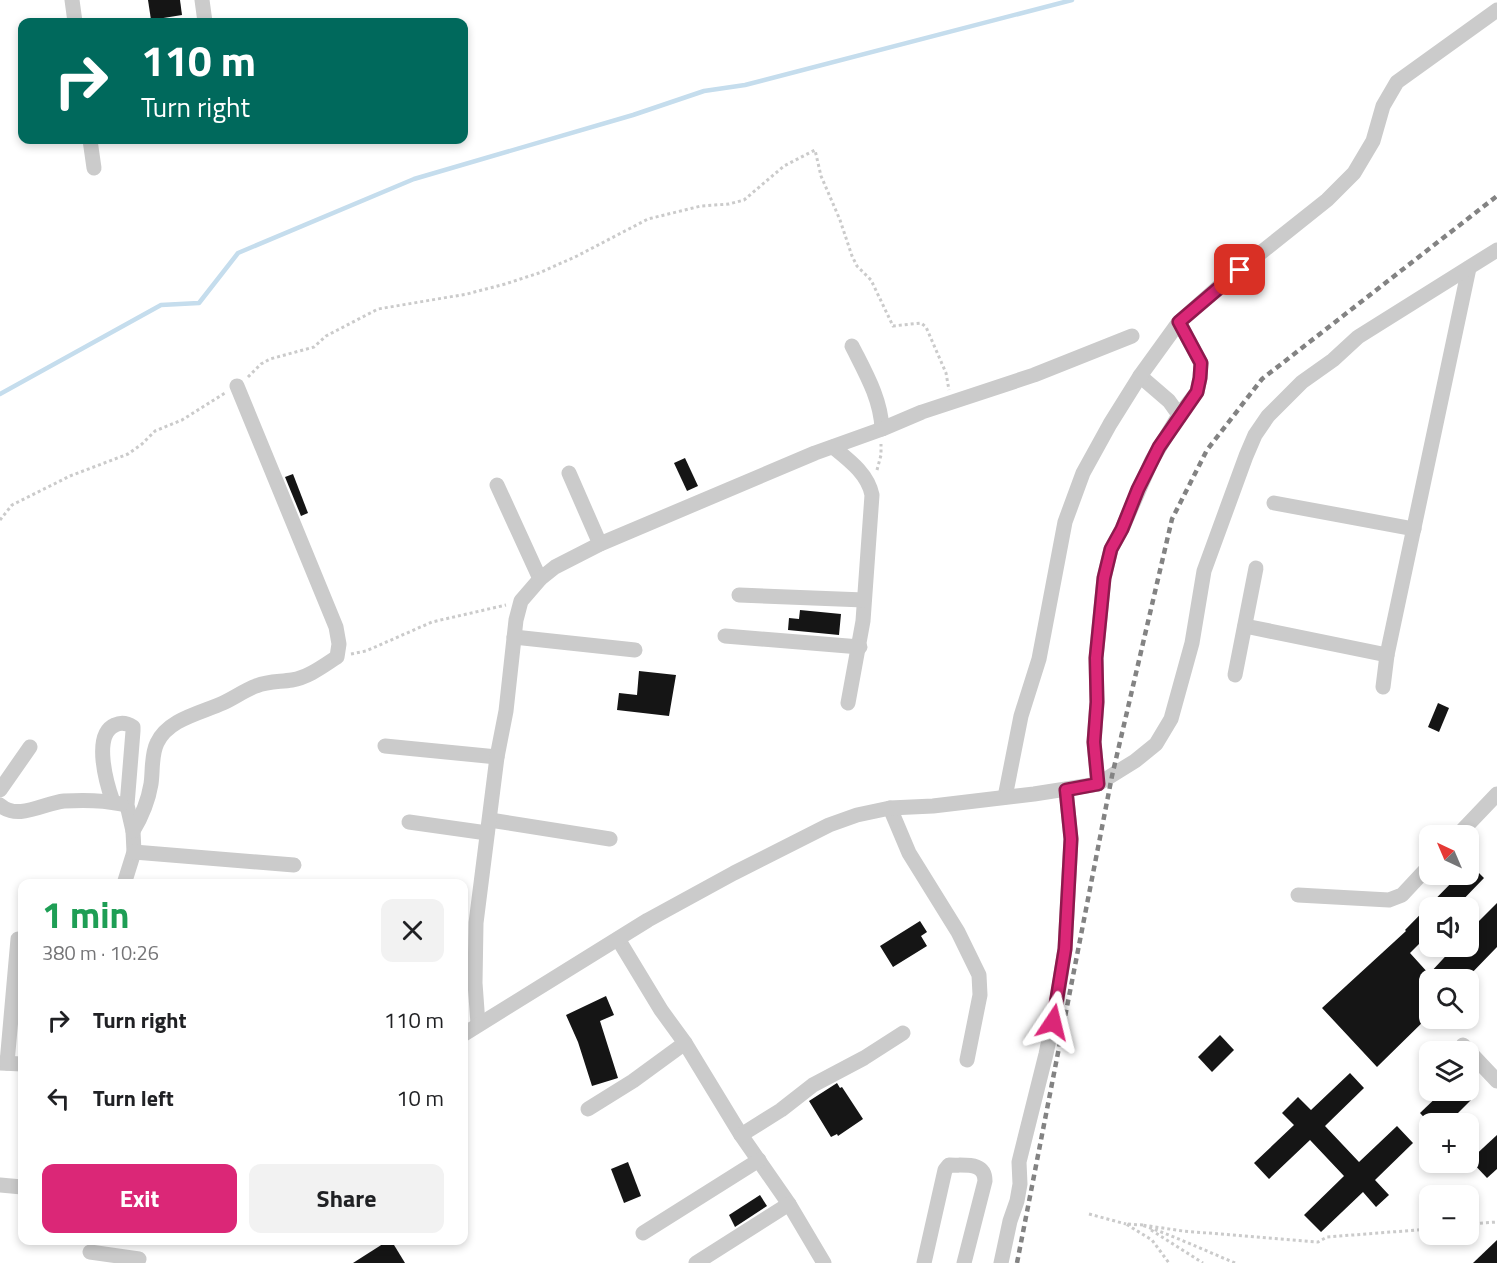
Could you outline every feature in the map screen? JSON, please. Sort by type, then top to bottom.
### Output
[{"type":"street","points":[[72,0],[74,18]]},
{"type":"street","points":[[202,0],[204,18]]},
{"type":"street","points":[[1005,797],[1021,716],[1039,659],[1065,522],[1083,473],[1140,376],[1179,322],[1224,282],[1327,200],[1354,173],[1373,141],[1383,106],[1397,82],[1497,10]]},
{"type":"street","points":[[91,144],[94,168]]},
{"type":"street","points":[[468,1031],[664,910],[829,825],[856,815],[890,808],[933,806],[1098,784],[1135,761],[1156,744],[1171,719],[1192,643],[1204,571],[1246,456],[1255,435],[1268,416],[1302,382],[1333,360],[1358,337],[1497,250]]},
{"type":"street","points":[[1383,687],[1469,268]]},
{"type":"street","points":[[1098,784],[1094,742],[1097,702],[1096,658],[1104,578],[1111,549],[1159,447],[1197,392],[1201,363],[1179,322]]},
{"type":"street","points":[[478,1024],[474,951],[514,637],[521,601],[540,579],[563,562],[600,544],[833,447],[951,401],[1034,375],[1132,336]]},
{"type":"street","points":[[852,346],[876,397],[882,429]]},
{"type":"street","points":[[1140,376],[1169,401],[1179,415]]},
{"type":"street","points":[[133,831],[145,810],[157,743],[164,733],[195,713],[224,702],[255,686],[272,681],[292,680],[312,673],[337,657],[339,644],[336,627],[237,386]]},
{"type":"street","points":[[833,447],[855,466],[870,485],[872,495],[860,647],[848,703]]},
{"type":"street","points":[[569,473],[600,544]]},
{"type":"street","points":[[497,485],[540,579]]},
{"type":"street","points":[[1274,503],[1414,530]]},
{"type":"street","points":[[1235,675],[1256,568]]},
{"type":"street","points":[[739,595],[864,600]]},
{"type":"street","points":[[1245,626],[1388,655]]},
{"type":"street","points":[[725,636],[860,647]]},
{"type":"street","points":[[514,637],[635,650]]},
{"type":"street","points":[[385,746],[498,757]]},
{"type":"street","points":[[0,790],[30,747]]},
{"type":"street","points":[[1001,1263],[1017,1201],[1020,1184],[1019,1161],[1046,1054],[1065,949],[1071,839],[1066,790]]},
{"type":"street","points":[[1467,825],[1497,794]]},
{"type":"street","points":[[0,805],[10,811],[26,811],[63,801],[120,803],[133,831],[134,852],[126,879]]},
{"type":"street","points":[[890,808],[909,853],[958,932],[979,975],[980,995],[968,1060]]},
{"type":"street","points":[[409,822],[610,839]]},
{"type":"street","points":[[134,852],[294,865]]},
{"type":"street","points":[[1298,895],[1389,900],[1402,895],[1419,877]]},
{"type":"street","points":[[10,1063],[18,939]]},
{"type":"street","points":[[618,939],[741,1135],[789,1204],[824,1263]]},
{"type":"street","points":[[741,1135],[789,1105],[813,1085],[864,1058],[903,1033]]},
{"type":"street","points":[[588,1109],[633,1081],[685,1043]]},
{"type":"street","points":[[1479,1062],[1497,1081]]},
{"type":"street","points":[[643,1233],[759,1160]]},
{"type":"street","points":[[924,1263],[945,1170],[949,1165],[976,1166],[982,1168],[985,1173],[985,1181],[964,1263]]},
{"type":"street","points":[[0,1185],[18,1187]]},
{"type":"street","points":[[696,1263],[789,1204]]},
{"type":"street","points":[[90,1252],[139,1260]]},
{"type":"path","points":[[0,520],[12,504],[70,476],[128,454],[155,431],[182,420],[237,386],[261,364],[270,359],[314,347],[326,336],[378,309],[467,294],[505,284],[539,273],[577,256],[648,219],[700,206],[729,204],[744,200],[784,166],[815,150],[821,176],[857,266],[871,280],[892,326],[921,323],[926,327],[946,373],[951,401]]},
{"type":"path","points":[[870,485],[881,455],[882,429]]},
{"type":"path","points":[[337,657],[366,651],[432,622],[521,601]]},
{"type":"path","points":[[1089,1214],[1126,1224],[1183,1231],[1318,1242],[1327,1237],[1419,1230]]},
{"type":"path","points":[[1479,1223],[1497,1222]]},
{"type":"path","points":[[1126,1224],[1152,1240],[1169,1263]]},
{"type":"path","points":[[1142,1225],[1203,1263]]},
{"type":"path","points":[[1142,1225],[1183,1239],[1211,1255],[1235,1263]]},
{"type":"building","points":[[148,0],[180,0],[182,15],[151,18]]},
{"type":"building","points":[[685,458],[698,486],[687,491],[674,463]]},
{"type":"building","points":[[293,474],[308,513],[301,516],[285,477]]},
{"type":"building","points":[[800,610],[841,614],[839,635],[788,630],[789,618],[799,619]]},
{"type":"building","points":[[639,671],[676,675],[669,716],[617,710],[619,693],[637,695]]},
{"type":"building","points":[[1438,703],[1449,708],[1439,732],[1428,727]]},
{"type":"building","points":[[1479,873],[1484,878],[1479,883]]},
{"type":"building","points":[[1449,885],[1477,885],[1466,897],[1437,897]]},
{"type":"building","points":[[1497,903],[1497,947],[1476,969],[1434,969],[1445,957],[1479,957],[1479,921]]},
{"type":"building","points":[[1419,916],[1419,944],[1410,953],[1424,969],[1419,969],[1419,1026],[1377,1067],[1322,1008]]},
{"type":"building","points":[[920,921],[927,932],[921,936],[927,946],[893,967],[880,946]]},
{"type":"building","points":[[606,996],[614,1015],[600,1021],[618,1078],[592,1086],[578,1042],[566,1015]]},
{"type":"building","points":[[1220,1035],[1234,1050],[1212,1072],[1198,1057]]},
{"type":"building","points":[[1350,1073],[1364,1088],[1325,1126],[1359,1162],[1397,1126],[1413,1143],[1375,1180],[1389,1195],[1376,1207],[1363,1192],[1321,1232],[1304,1215],[1344,1176],[1310,1140],[1269,1179],[1254,1163],[1294,1125],[1282,1113],[1298,1097],[1311,1110]]},
{"type":"building","points":[[837,1083],[863,1119],[838,1136],[837,1134],[831,1137],[809,1101]]},
{"type":"building","points":[[1433,1101],[1470,1101],[1458,1113],[1420,1113]]},
{"type":"building","points":[[1497,1135],[1497,1169],[1487,1178],[1479,1170],[1479,1152]]},
{"type":"building","points":[[628,1162],[641,1196],[624,1203],[611,1169]]},
{"type":"building","points":[[760,1195],[767,1206],[735,1227],[729,1215]]},
{"type":"building","points":[[1497,1240],[1497,1263],[1473,1263]]},
{"type":"building","points":[[381,1245],[394,1245],[405,1263],[353,1263]]},
{"type":"waterway","points":[[0,394],[161,305],[199,303],[238,253],[414,179],[633,115],[704,91],[745,85],[1072,0]]},
{"type":"railway","points":[[1017,1263],[1112,776],[1172,519],[1207,450],[1262,379],[1497,196]]},
{"type":"route","points":[[1053,1022],[1065,949],[1071,839],[1066,790],[1098,784],[1094,742],[1097,702],[1096,658],[1104,578],[1111,549],[1159,447],[1197,392],[1201,363],[1195,348],[1179,322],[1240,270]]}]
